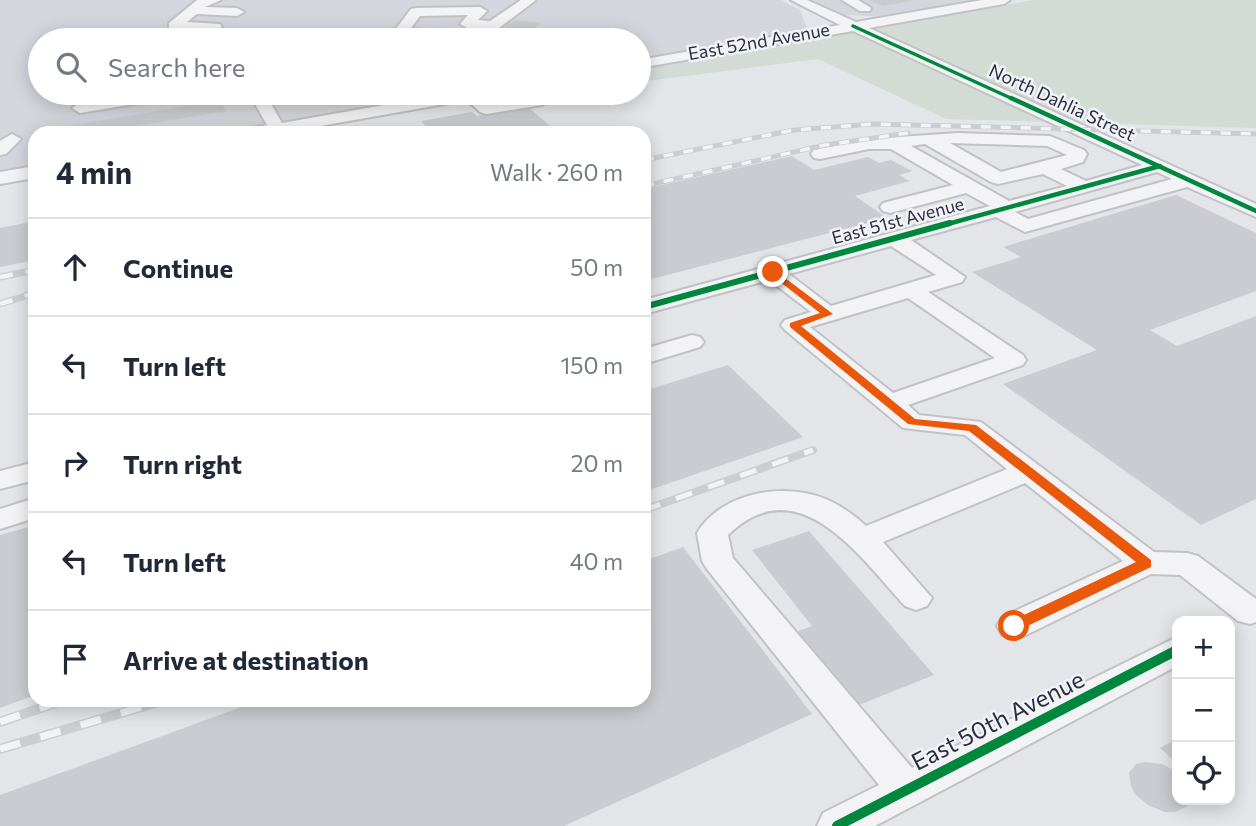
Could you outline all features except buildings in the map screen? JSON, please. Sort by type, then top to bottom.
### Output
[{"type":"street","points":[[188,15],[202,3],[215,0]]},
{"type":"street","points":[[489,28],[530,0]]},
{"type":"street","points":[[848,0],[865,8]]},
{"type":"street","points":[[935,4],[961,0]]},
{"type":"street","name":"East 52nd Avenue","points":[[651,62],[912,16],[976,2],[1004,0]]},
{"type":"street","points":[[801,2],[826,22],[817,32]]},
{"type":"street","name":"North Dahlia Street","points":[[801,2],[1256,211]]},
{"type":"street","points":[[404,28],[416,12],[480,11],[467,23],[494,25]]},
{"type":"street","points":[[188,15],[237,12]]},
{"type":"street","points":[[188,15],[216,24]]},
{"type":"street","points":[[891,43],[888,37],[892,23],[912,16]]},
{"type":"street","points":[[264,105],[277,126]]},
{"type":"street","points":[[483,105],[486,109],[511,105]]},
{"type":"street","points":[[360,126],[405,106]]},
{"type":"street","points":[[289,126],[345,116],[351,126]]},
{"type":"street","points":[[820,154],[869,144],[895,144],[927,139],[965,138],[1050,141],[1079,154],[1077,159],[998,178],[927,139]]},
{"type":"street","points":[[895,144],[969,186],[1025,226],[1080,195],[1045,167],[965,138]]},
{"type":"street","name":"East 51st Avenue","points":[[651,305],[1003,209],[1080,195],[1160,166]]},
{"type":"street","points":[[0,178],[28,173]]},
{"type":"street","points":[[890,207],[969,186]]},
{"type":"street","points":[[894,239],[954,277],[793,325],[912,422],[972,428],[1147,563]]},
{"type":"street","points":[[890,403],[1014,360],[911,290]]},
{"type":"street","points":[[651,355],[692,342]]},
{"type":"street","points":[[0,480],[28,473]]},
{"type":"street","points":[[906,790],[718,561],[712,533],[728,514],[760,503],[793,501],[821,508],[860,540],[916,598]]},
{"type":"street","points":[[0,519],[28,510]]},
{"type":"street","points":[[1014,626],[1147,563],[1187,564],[1245,615]]},
{"type":"street","name":"East 50th Avenue","points":[[837,826],[1172,653]]},
{"type":"lane","points":[[80,108],[98,105]]},
{"type":"lane","points":[[1080,195],[1189,180]]},
{"type":"lane","points":[[773,272],[828,314]]},
{"type":"lane","points":[[860,540],[1029,471]]},
{"type":"shaded area","points":[[0,0],[780,0],[800,10],[808,31],[651,59],[651,28],[28,28],[28,105],[389,105],[268,126],[28,126],[28,168],[0,173]]},
{"type":"shaded area","points":[[812,0],[988,0],[888,17],[845,15]]},
{"type":"shaded area","points":[[1033,0],[1256,0],[1256,128],[946,119],[818,59],[651,80],[651,66]]},
{"type":"railway","points":[[651,159],[794,130],[873,124],[1256,134]]},
{"type":"railway","points":[[651,184],[825,145],[908,133]]},
{"type":"railway","points":[[0,277],[28,271]]},
{"type":"railway","points":[[0,304],[28,295]]},
{"type":"railway","points":[[651,508],[813,450]]},
{"type":"railway","points":[[0,722],[44,707]]},
{"type":"railway","points":[[0,749],[141,707]]},
{"type":"cycle path","points":[[853,26],[1256,211]]},
{"type":"cycle path","points":[[651,305],[1160,166]]},
{"type":"cycle path","points":[[837,826],[1172,653]]},
{"type":"route","points":[[773,272],[828,314],[793,325],[912,422],[972,428],[1147,563],[1014,626]]}]
